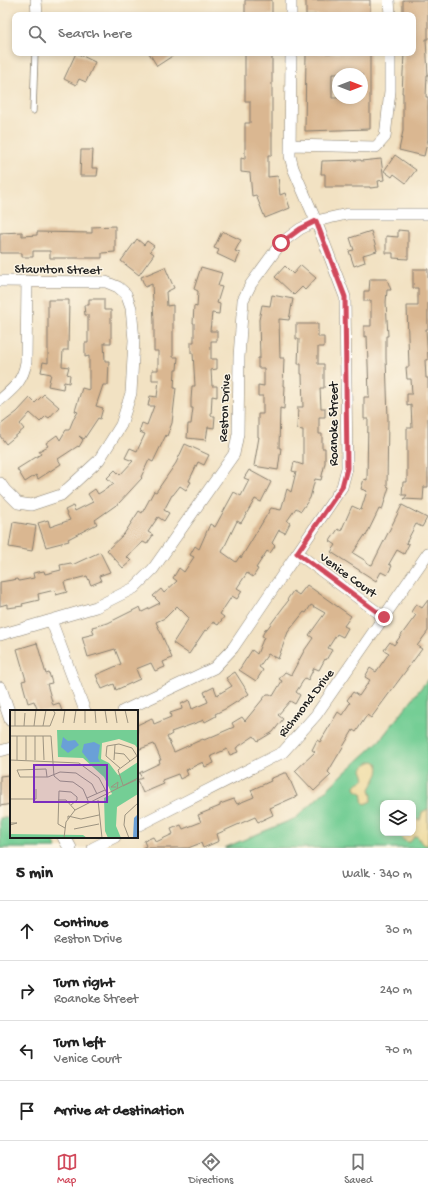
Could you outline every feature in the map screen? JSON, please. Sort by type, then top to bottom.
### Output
[{"type":"street","points":[[36,0],[37,12]]},
{"type":"street","points":[[291,0],[291,12]]},
{"type":"street","points":[[390,0],[390,12]]},
{"type":"street","name":"Roanoke Street","points":[[125,710],[214,668],[233,648],[342,487],[347,468],[345,297],[316,221],[292,168],[290,156],[290,56]]},
{"type":"street","points":[[290,145],[376,147],[384,136],[390,91],[390,56]]},
{"type":"street","name":"Reston Drive","points":[[0,635],[96,607],[134,588],[154,569],[234,454],[238,434],[239,357],[244,300],[251,284],[281,243],[300,229],[316,221],[346,214],[428,214]]},
{"type":"street","name":"Staunton Street","points":[[0,281],[106,282],[118,287],[126,294],[131,308],[134,340],[131,393],[121,425],[100,460],[61,495],[31,505],[18,503],[0,483]]},
{"type":"street","points":[[1,397],[16,386],[24,373],[26,362],[27,281]]},
{"type":"street","name":"Venice Court","points":[[297,553],[384,617]]},
{"type":"street","name":"Richmond Drive","points":[[138,825],[284,752],[316,715],[428,553]]},
{"type":"street","points":[[51,620],[85,710]]},
{"type":"street","points":[[0,688],[10,717]]},
{"type":"street","points":[[0,751],[10,748]]},
{"type":"street","points":[[65,838],[70,848]]},
{"type":"street","points":[[93,848],[113,838]]},
{"type":"lane","points":[[33,111],[35,56]]},
{"type":"green space","points":[[428,679],[428,848],[224,848],[296,818],[380,740]]},
{"type":"green space","points":[[0,818],[10,818],[10,838],[52,838],[57,848],[0,848]]},
{"type":"sand","points":[[374,761],[377,763],[379,768],[378,774],[370,789],[372,796],[371,801],[365,804],[362,801],[363,794],[356,790],[355,786],[365,778],[362,770],[364,767],[368,763]]},
{"type":"sand","points":[[428,809],[428,845],[422,843],[417,836],[410,842],[401,837],[416,836],[416,820],[420,820],[422,812]]},
{"type":"building","points":[[245,0],[272,0],[272,12],[245,12]]},
{"type":"building","points":[[306,0],[370,0],[370,12],[306,12]]},
{"type":"building","points":[[403,0],[428,0],[428,39],[426,39],[428,75],[426,97],[428,97],[428,139],[424,156],[399,150],[403,131],[402,93],[404,56],[416,56],[416,12],[403,12]]},
{"type":"building","points":[[75,56],[82,56],[95,62],[86,82],[79,79],[76,85],[64,79]]},
{"type":"building","points":[[151,56],[172,56],[157,66]]},
{"type":"building","points":[[245,56],[272,56],[272,155],[268,155],[268,177],[278,176],[280,195],[285,193],[290,208],[265,218],[256,195],[252,196],[250,173],[241,172],[241,158],[245,159],[245,123],[250,123],[250,101],[245,101]]},
{"type":"building","points":[[306,56],[370,56],[370,129],[305,131]]},
{"type":"building","points":[[81,150],[93,150],[92,168],[98,168],[97,176],[80,176]]},
{"type":"building","points":[[395,155],[416,170],[406,183],[394,174],[392,177],[384,171]]},
{"type":"building","points":[[381,159],[384,180],[378,181],[379,187],[325,187],[325,174],[321,174],[322,161],[361,161]]},
{"type":"building","points":[[115,226],[115,252],[102,253],[102,258],[50,258],[50,251],[33,251],[33,257],[22,257],[22,253],[0,253],[0,233],[22,232],[22,236],[37,235],[37,232],[92,233],[92,227]]},
{"type":"building","points":[[398,230],[408,231],[408,259],[393,258],[393,253],[386,253],[386,236],[398,237]]},
{"type":"building","points":[[222,231],[241,240],[235,251],[240,253],[236,263],[217,254],[219,250],[214,248]]},
{"type":"building","points":[[371,231],[377,251],[363,255],[365,262],[354,266],[349,251],[354,250],[350,238]]},
{"type":"building","points":[[137,239],[144,245],[147,241],[154,246],[150,251],[154,254],[139,275],[121,261]]},
{"type":"building","points":[[301,265],[316,278],[305,290],[302,287],[294,295],[275,277],[285,266],[293,274]]},
{"type":"building","points":[[165,267],[174,288],[166,292],[167,306],[173,305],[173,357],[178,357],[177,370],[175,370],[174,388],[176,388],[172,423],[167,436],[166,435],[153,462],[149,460],[141,477],[142,478],[119,503],[95,520],[97,524],[68,539],[69,541],[46,547],[38,523],[48,520],[50,527],[70,520],[65,510],[73,506],[75,511],[93,502],[88,494],[95,489],[98,494],[114,484],[107,478],[115,470],[120,475],[133,461],[125,458],[130,448],[137,451],[145,434],[139,432],[142,423],[147,425],[154,406],[148,406],[150,396],[157,397],[159,380],[152,380],[152,370],[158,370],[158,351],[154,351],[152,284],[145,287],[141,277]]},
{"type":"building","points":[[201,267],[222,273],[218,286],[222,287],[217,303],[220,304],[219,314],[212,313],[210,331],[217,331],[217,341],[211,341],[211,359],[217,359],[217,369],[211,370],[212,386],[217,386],[217,397],[212,396],[211,416],[215,416],[214,428],[208,427],[206,440],[187,438],[188,424],[191,424],[193,408],[191,408],[192,386],[195,386],[191,342],[194,342],[194,306],[197,307],[198,291],[194,289]]},
{"type":"building","points":[[413,269],[428,269],[428,329],[426,329],[428,360],[425,360],[426,378],[428,378],[428,487],[424,487],[423,500],[404,499],[407,495],[402,495],[403,482],[407,482],[407,428],[412,428],[411,405],[407,406],[407,394],[412,394],[411,379],[407,379],[406,367],[409,367],[407,306],[418,306],[418,288],[413,288]]},
{"type":"building","points":[[370,279],[387,279],[391,290],[387,290],[386,302],[388,336],[386,336],[388,419],[387,486],[389,487],[382,510],[379,509],[366,536],[365,535],[353,553],[366,561],[366,563],[372,565],[402,505],[427,518],[422,527],[416,524],[406,543],[409,544],[404,554],[397,550],[389,564],[392,566],[387,575],[381,572],[376,581],[331,552],[336,545],[330,541],[338,529],[341,531],[352,506],[361,510],[367,491],[361,489],[364,479],[367,480],[368,419],[364,419],[364,397],[369,397],[367,336],[364,337],[364,326],[371,326],[371,301],[364,301],[364,291],[369,291]]},
{"type":"building","points":[[272,295],[293,299],[289,320],[279,319],[280,358],[284,358],[283,386],[285,386],[284,409],[280,408],[279,448],[281,448],[278,470],[254,466],[259,437],[258,414],[263,414],[263,396],[258,396],[258,385],[264,386],[264,368],[258,368],[258,358],[260,358],[259,320],[262,305],[270,306]]},
{"type":"building","points":[[89,299],[104,299],[104,310],[111,310],[111,343],[104,343],[105,361],[109,361],[108,385],[103,385],[96,406],[103,408],[100,419],[98,418],[84,439],[79,436],[83,440],[79,447],[78,446],[58,459],[61,464],[38,479],[36,475],[25,482],[17,469],[41,454],[39,451],[48,446],[46,443],[57,435],[60,440],[66,430],[69,430],[78,412],[75,411],[82,388],[89,390],[89,356],[85,357],[85,343],[88,343],[88,315],[85,315],[84,305],[89,305]]},
{"type":"building","points":[[48,300],[69,300],[68,350],[63,350],[62,366],[69,367],[67,374],[70,375],[69,383],[64,382],[63,389],[48,386],[51,374],[41,372],[43,362],[48,363]]},
{"type":"building","points":[[296,324],[318,324],[318,337],[324,337],[324,347],[318,347],[318,364],[324,364],[324,388],[320,388],[321,408],[325,408],[325,417],[319,417],[319,434],[322,434],[322,448],[325,448],[325,463],[321,480],[315,479],[310,498],[301,511],[296,508],[287,521],[290,523],[285,533],[279,530],[272,543],[275,546],[270,553],[267,551],[256,568],[258,569],[253,577],[247,573],[237,588],[242,591],[237,599],[232,596],[220,614],[224,617],[218,625],[213,622],[207,631],[205,630],[189,654],[173,643],[189,618],[177,606],[165,618],[156,622],[172,658],[163,662],[165,667],[155,671],[151,663],[136,669],[140,679],[116,690],[114,684],[102,689],[96,675],[121,664],[115,649],[88,657],[82,637],[94,634],[92,627],[108,623],[140,607],[142,612],[160,603],[153,596],[161,589],[164,593],[177,581],[173,578],[179,568],[184,572],[194,557],[190,555],[195,546],[199,549],[210,524],[215,527],[234,492],[241,496],[249,480],[244,478],[249,470],[271,482],[261,502],[255,499],[241,523],[237,521],[222,552],[236,562],[240,556],[241,558],[271,508],[281,510],[287,489],[291,492],[296,472],[292,471],[294,462],[303,465],[303,430],[297,429],[298,407],[303,407],[302,374],[301,364],[298,364],[299,339],[296,339]]},
{"type":"building","points":[[44,394],[59,407],[49,418],[46,416],[40,422],[30,413],[20,424],[24,429],[6,444],[0,436],[0,425],[17,412],[30,398],[35,403]]},
{"type":"building","points":[[185,444],[209,455],[204,465],[198,462],[189,481],[191,482],[186,490],[180,486],[172,495],[164,510],[169,513],[164,521],[158,517],[148,532],[153,535],[147,544],[143,542],[127,557],[131,561],[123,568],[107,550],[124,534],[139,511],[142,513],[154,491],[156,492],[176,463]]},
{"type":"building","points":[[13,522],[36,526],[32,551],[9,547]]},
{"type":"building","points":[[100,552],[110,572],[99,576],[101,581],[91,585],[87,576],[64,582],[67,592],[56,595],[55,590],[38,594],[39,600],[22,604],[23,606],[7,608],[7,604],[0,606],[0,582],[18,579],[19,581],[34,578],[33,573],[44,571],[45,574],[61,570],[60,565],[71,563],[72,565]]},
{"type":"building","points":[[307,585],[351,616],[344,626],[348,628],[343,637],[337,634],[328,648],[332,650],[319,670],[314,668],[308,680],[305,678],[296,692],[300,695],[295,704],[290,701],[278,715],[283,719],[273,732],[258,741],[254,736],[236,748],[238,752],[230,755],[227,749],[211,756],[214,763],[205,767],[203,762],[186,770],[188,775],[180,779],[178,774],[162,780],[164,784],[143,793],[138,782],[138,780],[142,778],[139,773],[160,763],[159,760],[161,760],[154,744],[138,750],[138,725],[152,718],[154,724],[171,717],[170,713],[182,709],[181,704],[189,700],[192,709],[208,702],[204,692],[214,687],[217,695],[232,686],[226,678],[235,672],[249,694],[215,714],[216,716],[205,722],[204,720],[171,732],[172,734],[167,737],[174,752],[234,727],[232,723],[242,717],[245,721],[267,694],[273,696],[282,681],[279,679],[285,672],[291,675],[313,638],[309,635],[325,613],[311,605],[306,613],[304,612],[288,632],[278,659],[268,654],[259,667],[263,670],[256,681],[239,670],[252,650],[257,654],[266,628],[267,629],[288,601],[287,600],[293,591],[299,595]]},
{"type":"building","points":[[428,600],[428,631],[417,646],[422,649],[371,718],[367,715],[356,732],[353,730],[328,772],[331,775],[314,791],[295,771],[315,752],[312,750],[317,740],[320,742],[338,712],[342,715],[350,703],[347,700],[353,692],[359,696],[370,680],[365,677],[370,668],[376,672],[389,653],[384,650],[390,642],[394,645],[416,615],[411,612],[416,604],[422,608]]},
{"type":"building","points":[[37,643],[46,674],[49,673],[52,683],[47,684],[53,705],[59,703],[62,710],[38,710],[34,701],[28,703],[22,681],[26,680],[17,649]]},
{"type":"building","points":[[284,773],[287,773],[297,796],[270,808],[273,815],[258,822],[255,817],[217,834],[219,841],[203,848],[201,843],[188,848],[142,848],[146,846],[144,841],[153,837],[156,842],[173,834],[171,829],[181,825],[183,829],[201,822],[198,815],[220,806],[220,804],[234,799],[237,804],[254,797],[251,790]]},
{"type":"building","points":[[9,775],[10,804],[0,806],[0,776]]},
{"type":"route","points":[[281,243],[300,229],[316,221],[345,297],[347,468],[342,487],[297,553],[384,617]]}]
